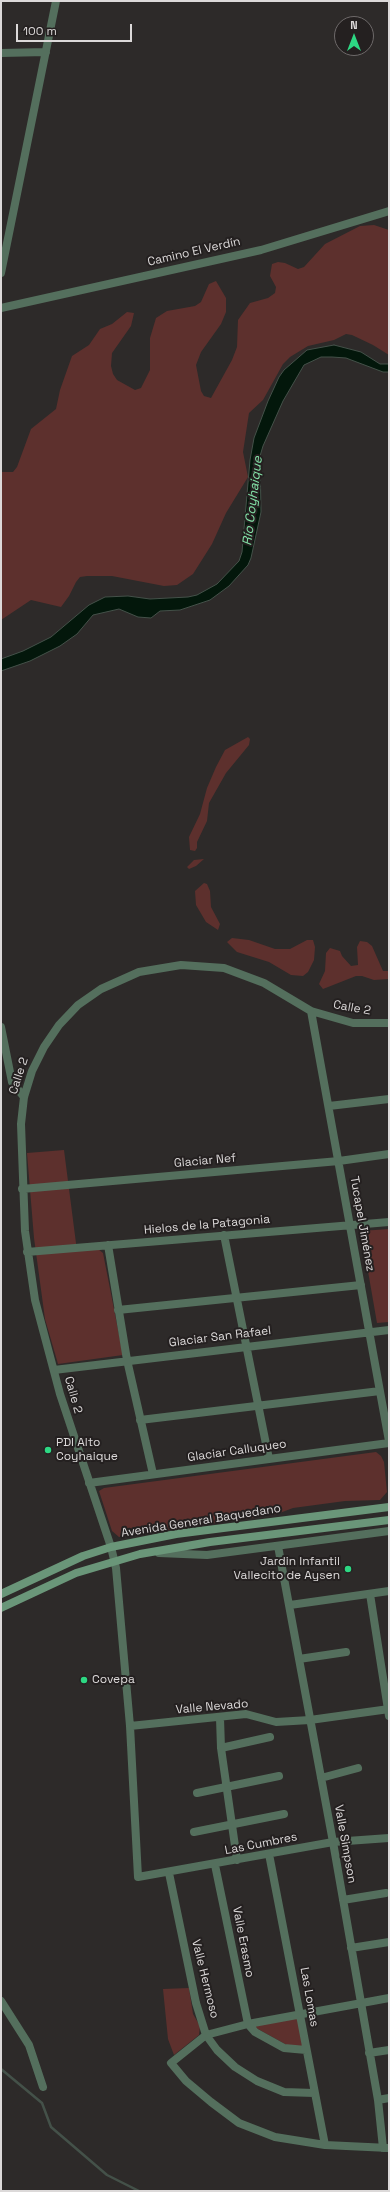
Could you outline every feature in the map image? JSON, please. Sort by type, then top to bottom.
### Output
[{"type":"main road","name":"Avenida General Baquedano","points":[[1,1594],[83,1556],[111,1547],[176,1534],[389,1507]]},
{"type":"main road","name":"Avenida General Baquedano","points":[[1,1608],[70,1576],[140,1554],[210,1542],[389,1520]]},
{"type":"street","points":[[1,273],[56,1]]},
{"type":"street","points":[[1,53],[46,52]]},
{"type":"street","name":"Camino El Verdín","points":[[1,308],[261,250],[389,211]]},
{"type":"street","name":"Calle 2","points":[[138,1877],[130,1726],[115,1561],[73,1436],[37,1306],[27,1252],[22,1189],[21,1124],[24,1097],[37,1059],[51,1035],[64,1020],[78,1005],[101,989],[140,972],[181,965],[224,968],[264,982],[311,1011],[353,1023],[389,1023]]},
{"type":"street","name":"Tucapel Jiménez","points":[[311,1011],[389,1442]]},
{"type":"street","points":[[1,1027],[12,1082],[24,1097]]},
{"type":"street","points":[[329,1106],[389,1099]]},
{"type":"street","name":"Glaciar Nef","points":[[22,1189],[339,1161],[389,1154]]},
{"type":"street","name":"Hielos de la Patagonia","points":[[27,1252],[389,1222]]},
{"type":"street","points":[[224,1235],[269,1459]]},
{"type":"street","points":[[108,1245],[127,1360],[153,1474]]},
{"type":"street","points":[[118,1310],[361,1285]]},
{"type":"street","name":"Glaciar San Rafael","points":[[54,1370],[127,1360],[389,1330]]},
{"type":"street","points":[[140,1420],[380,1391]]},
{"type":"street","name":"Glaciar Calluqueo","points":[[89,1483],[389,1442]]},
{"type":"street","name":"Avenida General Baquedano","points":[[140,1554],[207,1555],[389,1531]]},
{"type":"street","name":"Valle Simpson","points":[[278,1546],[333,1842],[386,2148]]},
{"type":"street","points":[[290,1605],[389,1591]]},
{"type":"street","points":[[370,1594],[388,1711]]},
{"type":"street","points":[[299,1659],[346,1652]]},
{"type":"street","name":"Valle Nevado","points":[[130,1726],[251,1714],[276,1722],[310,1720],[388,1711]]},
{"type":"street","points":[[220,1718],[221,1748],[228,1787],[231,1825],[237,1860]]},
{"type":"street","points":[[221,1748],[270,1737]]},
{"type":"street","points":[[321,1778],[358,1768]]},
{"type":"street","points":[[197,1793],[278,1776]]},
{"type":"street","points":[[194,1832],[284,1814]]},
{"type":"street","name":"Las Cumbres","points":[[138,1877],[216,1865],[333,1842],[389,1838]]},
{"type":"street","name":"Las Lomas","points":[[270,1854],[325,2145]]},
{"type":"street","name":"Valle Erasmo","points":[[216,1865],[248,2024]]},
{"type":"street","name":"Valle Hermoso","points":[[169,1873],[196,2004],[206,2035],[217,2050],[234,2067],[257,2081],[284,2092],[314,2093]]},
{"type":"street","points":[[343,1900],[386,1893]]},
{"type":"street","points":[[351,1948],[389,1942]]},
{"type":"street","points":[[386,2148],[325,2145],[275,2137],[239,2123],[186,2081],[171,2063],[206,2035],[248,2024],[389,1998]]},
{"type":"street","points":[[1,2001],[29,2045],[43,2087]]},
{"type":"street","points":[[248,2024],[255,2032],[284,2048],[306,2050]]},
{"type":"street","points":[[369,2053],[389,2050]]},
{"type":"street","points":[[378,2100],[389,2098]]},
{"type":"shaded area","points":[[374,225],[389,230],[389,355],[373,345],[352,335],[346,334],[334,340],[308,346],[290,357],[283,364],[263,400],[249,413],[243,452],[248,477],[226,513],[212,544],[193,574],[177,585],[164,586],[112,576],[80,577],[61,607],[31,600],[1,620],[1,472],[13,472],[17,467],[31,429],[56,409],[60,390],[72,356],[89,345],[100,329],[112,324],[127,312],[134,313],[131,326],[112,353],[111,366],[113,374],[117,380],[135,390],[141,388],[150,370],[150,338],[156,318],[167,311],[195,306],[201,302],[209,284],[216,281],[226,298],[226,312],[221,324],[201,352],[196,365],[201,391],[204,396],[211,398],[232,360],[237,347],[238,320],[250,303],[268,298],[275,293],[276,287],[270,276],[272,264],[278,262],[285,263],[298,269],[304,267],[325,244],[360,226]]},
{"type":"shaded area","points":[[248,737],[250,739],[249,745],[226,773],[209,803],[207,821],[197,842],[197,848],[195,851],[190,850],[189,837],[200,814],[207,788],[216,767],[225,750]]},
{"type":"shaded area","points":[[204,859],[196,866],[189,869],[187,867],[194,860]]},
{"type":"shaded area","points":[[204,883],[207,884],[210,891],[211,907],[220,924],[218,930],[206,922],[196,905],[195,891]]},
{"type":"shaded area","points":[[232,938],[249,940],[275,949],[290,949],[307,940],[313,940],[315,947],[314,960],[308,972],[303,976],[291,975],[269,962],[237,952],[227,942]]},
{"type":"shaded area","points":[[360,941],[367,942],[372,946],[383,971],[389,971],[389,979],[374,980],[362,976],[356,976],[323,989],[319,984],[325,971],[326,953],[330,948],[340,951],[342,956],[351,966],[358,965],[357,947]]},
{"type":"shaded area","points":[[64,1150],[77,1251],[98,1249],[103,1253],[123,1355],[58,1364],[45,1319],[34,1238],[27,1153]]},
{"type":"shaded area","points":[[389,1229],[389,1322],[377,1323],[361,1231]]},
{"type":"shaded area","points":[[376,1452],[381,1456],[384,1462],[387,1492],[380,1500],[345,1501],[293,1508],[277,1514],[119,1537],[112,1531],[99,1491],[104,1488]]},
{"type":"shaded area","points":[[189,1988],[193,2014],[200,2026],[199,2035],[174,2055],[168,2039],[163,1989]]},
{"type":"shaded area","points":[[300,2016],[305,2049],[294,2049],[249,2024]]},
{"type":"water","name":"Río Coyhaique","points":[[334,345],[361,352],[380,364],[389,364],[389,372],[383,372],[346,358],[321,357],[304,365],[283,401],[263,446],[260,456],[261,512],[251,558],[248,565],[229,586],[210,600],[180,610],[160,611],[151,618],[138,617],[119,609],[93,615],[77,634],[60,646],[30,661],[1,671],[1,659],[23,651],[51,637],[89,605],[105,597],[128,596],[150,599],[188,597],[197,595],[217,584],[239,561],[242,552],[250,460],[254,438],[279,377],[284,370],[307,350]]},
{"type":"waterway","points":[[1,2069],[42,2103],[51,2127],[107,2175],[139,2191]]},
{"type":"place","name":"PDI Alto Coyhaique","points":[[48,1450]]},
{"type":"place","name":"Jardin Infantil Vallecito de Aysen","points":[[348,1569]]},
{"type":"place","name":"Covepa","points":[[84,1680]]}]
